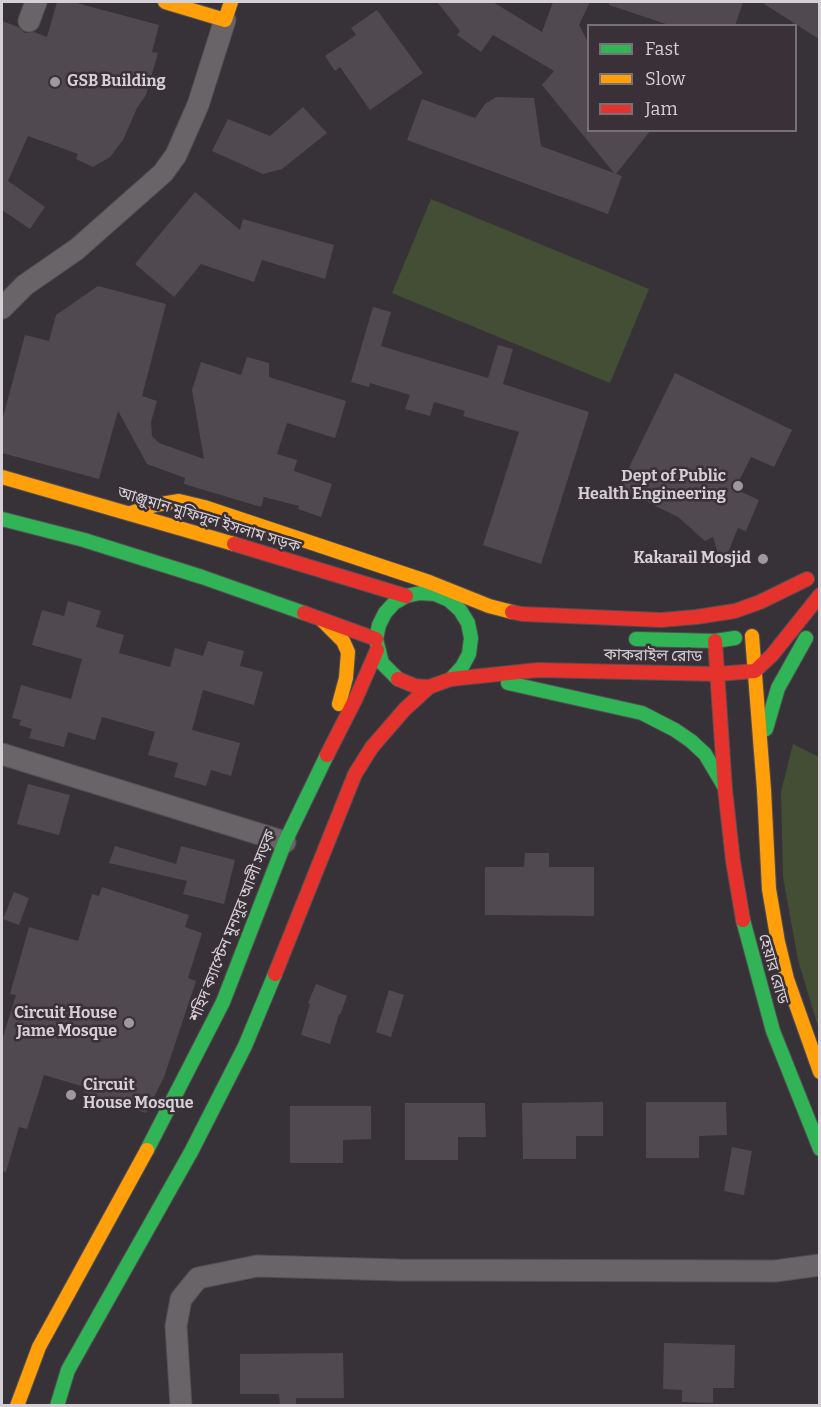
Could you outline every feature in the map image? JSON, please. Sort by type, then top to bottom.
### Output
[{"type":"main road","points":[[165,2],[228,11]]},
{"type":"main road","name":"আঞ্জুমান মুফিদুল ইসলাম সড়ক","points":[[2,477],[131,513],[406,596]]},
{"type":"main road","points":[[131,513],[155,505],[179,501],[204,507],[429,582],[489,606],[522,614],[661,620],[696,617],[735,611],[759,602],[810,575],[786,603]]},
{"type":"main road","points":[[2,519],[84,540],[320,618],[377,644]]},
{"type":"main road","points":[[447,589],[460,610],[468,623],[471,638],[469,654],[462,668],[452,679],[429,687],[402,682],[382,663],[377,644],[379,625],[385,613],[394,603],[406,596],[420,593],[435,594],[449,600],[460,610]]},
{"type":"main road","points":[[819,595],[772,655],[755,670],[769,889],[778,942],[788,979],[819,1072]]},
{"type":"main road","points":[[760,759],[778,688],[819,615]]},
{"type":"main road","points":[[320,618],[343,641],[348,652],[346,678],[339,706],[328,732],[323,762]]},
{"type":"main road","points":[[468,623],[487,627]]},
{"type":"main road","name":"কাকরাইল রোড","points":[[452,679],[538,670],[717,674],[755,670],[757,633],[715,641],[617,638]]},
{"type":"main road","name":"হেয়ার রোড","points":[[715,641],[725,789],[733,861],[745,931],[773,1031],[819,1149]]},
{"type":"main road","name":"শহিদ ক্যাপ্টেন মুনসুর আলী সড়ক","points":[[16,1400],[39,1347],[128,1187],[223,1002],[285,842],[356,698],[377,644]]},
{"type":"main road","points":[[484,675],[522,687],[642,713],[691,741],[705,754],[725,789]]},
{"type":"main road","points":[[57,1406],[68,1370],[191,1152],[244,1046],[274,978],[355,774],[372,747],[405,709],[429,687]]},
{"type":"street","points":[[2,308],[25,285],[77,249],[163,173],[176,155],[198,105],[228,11]]},
{"type":"street","points":[[2,754],[285,842]]},
{"type":"street","points":[[181,1406],[176,1326],[181,1299],[198,1278],[257,1266],[399,1270],[775,1271],[819,1265]]},
{"type":"green space","points":[[431,199],[649,289],[610,383],[392,293]]},
{"type":"green space","points":[[793,744],[819,757],[819,1030],[798,960],[783,877],[781,792]]},
{"type":"building","points":[[57,2],[73,2],[159,25],[152,52],[158,53],[146,95],[137,108],[123,140],[110,157],[93,167],[76,159],[78,154],[28,136],[8,181],[45,207],[30,229],[2,210],[2,21],[18,27],[25,33],[34,32],[47,37]]},
{"type":"building","points":[[437,2],[493,2],[542,32],[553,2],[590,2],[579,25],[587,40],[587,132],[649,132],[616,174],[622,176],[608,214],[407,140],[422,99],[475,118],[485,104],[496,97],[534,98],[541,146],[614,173],[542,85],[554,71],[493,35],[481,52],[457,35],[460,31]]},
{"type":"building","points":[[609,2],[743,2],[736,24],[666,24],[609,5]]},
{"type":"building","points":[[761,2],[819,2],[819,39]]},
{"type":"building","points":[[377,10],[423,73],[370,110],[340,67],[335,71],[325,56],[356,35],[351,28]]},
{"type":"building","points":[[303,107],[327,133],[282,169],[263,174],[212,151],[228,119],[270,136]]},
{"type":"building","points":[[195,192],[240,230],[243,219],[334,245],[325,279],[262,260],[254,282],[201,264],[174,297],[135,264]]},
{"type":"building","points":[[98,286],[166,304],[142,396],[157,401],[151,422],[152,436],[159,443],[204,459],[192,390],[201,362],[241,375],[247,357],[269,363],[269,377],[346,401],[335,438],[287,423],[277,454],[297,460],[294,471],[332,484],[321,517],[298,509],[299,506],[264,497],[261,507],[184,484],[185,478],[147,464],[118,411],[99,479],[2,453],[2,421],[25,335],[49,341],[56,315]]},
{"type":"building","points":[[373,307],[391,312],[381,346],[488,378],[498,345],[513,349],[503,384],[589,412],[541,564],[483,545],[519,432],[463,416],[465,411],[434,402],[430,416],[405,409],[410,395],[370,383],[369,387],[351,382]]},
{"type":"building","points":[[675,373],[792,430],[774,467],[751,457],[735,489],[759,500],[746,531],[738,528],[722,567],[713,537],[705,541],[678,517],[619,488]]},
{"type":"building","points":[[68,601],[101,611],[96,627],[124,635],[119,653],[170,667],[175,648],[203,656],[208,641],[244,651],[240,666],[263,672],[254,705],[203,690],[192,730],[240,743],[231,776],[211,770],[206,786],[174,777],[178,763],[148,755],[155,732],[102,717],[95,740],[68,732],[64,747],[29,738],[32,729],[19,725],[21,720],[12,718],[21,685],[71,699],[82,659],[32,645],[42,610],[64,616]]},
{"type":"building","points":[[28,784],[70,795],[59,835],[17,824]]},
{"type":"building","points":[[115,846],[176,864],[181,846],[235,860],[224,904],[183,894],[187,881],[109,863]]},
{"type":"building","points":[[525,853],[549,853],[549,867],[594,867],[594,916],[485,915],[485,867],[524,867]]},
{"type":"building","points":[[102,887],[189,915],[185,927],[202,933],[188,978],[196,981],[164,1077],[146,1113],[83,1092],[85,1087],[44,1075],[27,1129],[19,1127],[6,1172],[2,1171],[2,1040],[16,995],[10,994],[29,927],[78,941],[92,894],[99,896]]},
{"type":"building","points":[[14,892],[29,898],[19,925],[3,919]]},
{"type":"building","points":[[316,984],[347,996],[330,1044],[301,1035],[310,1004],[308,1003]]},
{"type":"building","points":[[389,990],[404,995],[391,1037],[376,1032]]},
{"type":"building","points":[[603,1102],[603,1136],[576,1136],[576,1159],[523,1159],[522,1103]]},
{"type":"building","points":[[646,1102],[726,1102],[727,1135],[699,1136],[699,1158],[646,1158]]},
{"type":"building","points":[[405,1103],[485,1103],[486,1137],[458,1137],[458,1160],[405,1160]]},
{"type":"building","points":[[290,1106],[371,1106],[371,1139],[343,1140],[343,1163],[290,1163]]},
{"type":"building","points":[[732,1147],[752,1151],[744,1195],[724,1191]]},
{"type":"building","points":[[664,1343],[735,1345],[734,1388],[713,1388],[713,1403],[682,1402],[682,1390],[663,1389]]},
{"type":"building","points":[[343,1353],[344,1398],[296,1398],[296,1406],[280,1406],[279,1394],[240,1394],[240,1354]]},
{"type":"traffic: fast","points":[[2,519],[84,540],[202,577],[304,613]]},
{"type":"traffic: fast","points":[[398,679],[382,663],[376,639],[379,625],[385,613],[394,603],[406,596],[420,593],[435,594],[449,600],[460,610],[468,623],[471,638],[469,654],[462,667],[451,679]]},
{"type":"traffic: fast","points":[[636,639],[715,641],[735,638]]},
{"type":"traffic: fast","points":[[766,729],[778,688],[806,638]]},
{"type":"traffic: fast","points":[[508,683],[642,713],[691,741],[705,754],[724,786]]},
{"type":"traffic: fast","points":[[147,1150],[223,1002],[285,842],[327,755]]},
{"type":"traffic: fast","points":[[743,920],[773,1031],[820,1149]]},
{"type":"traffic: fast","points":[[57,1406],[68,1370],[191,1152],[245,1046],[275,974]]},
{"type":"traffic: slow","points":[[165,2],[225,20],[231,2]]},
{"type":"traffic: slow","points":[[2,477],[234,544]]},
{"type":"traffic: slow","points":[[131,513],[155,505],[179,501],[204,507],[512,612]]},
{"type":"traffic: slow","points":[[322,620],[343,641],[348,652],[346,678],[339,704]]},
{"type":"traffic: slow","points":[[752,636],[769,889],[787,979],[820,1072]]},
{"type":"traffic: slow","points":[[17,1406],[39,1347],[147,1150]]},
{"type":"traffic: jam","points":[[234,544],[406,596]]},
{"type":"traffic: jam","points":[[512,612],[661,620],[696,617],[735,611],[760,602],[807,579]]},
{"type":"traffic: jam","points":[[398,679],[415,686],[429,687],[451,679],[538,670],[717,674],[755,671],[772,655],[820,595]]},
{"type":"traffic: jam","points":[[304,613],[376,639]]},
{"type":"traffic: jam","points":[[715,641],[725,789],[733,861],[743,920]]},
{"type":"traffic: jam","points":[[327,755],[377,650]]},
{"type":"traffic: jam","points":[[275,974],[355,774],[372,747],[405,709],[429,687]]},
{"type":"place","name":"GSB Building","points":[[55,82]]},
{"type":"place","name":"Dept of Public Health Engineering","points":[[738,486]]},
{"type":"place","name":"Kakarail Mosjid","points":[[763,559]]},
{"type":"place","name":"Circuit House Jame Mosque","points":[[129,1023]]},
{"type":"place","name":"Circuit House Mosque","points":[[71,1095]]}]
